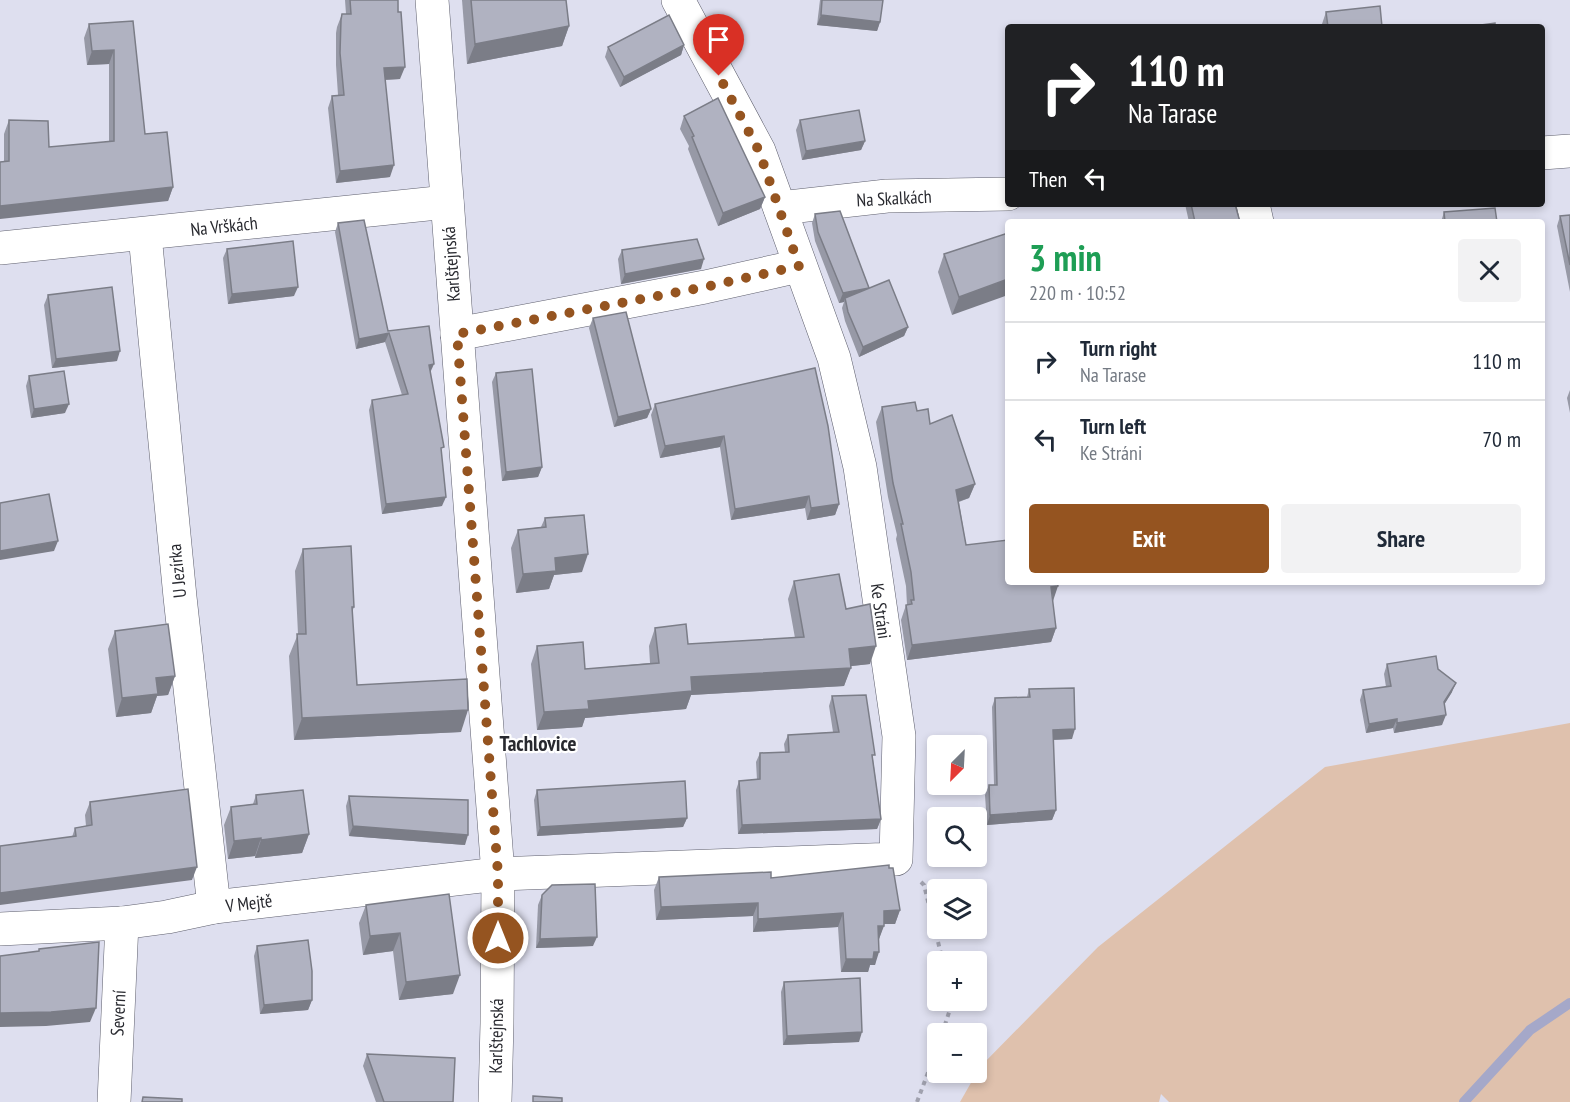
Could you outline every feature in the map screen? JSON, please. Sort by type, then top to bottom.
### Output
[{"type":"street","name":"Karlštejnská","points":[[432,0],[498,874],[495,1102]]},
{"type":"street","name":"Ke Stráni","points":[[678,0],[759,151],[834,358],[860,467],[899,736],[896,860]]},
{"type":"street","points":[[1545,153],[1570,151]]},
{"type":"street","name":"Na Skalkách","points":[[780,208],[887,196],[1005,194]]},
{"type":"street","name":"Na Vrškách","points":[[0,248],[145,235],[447,202]]},
{"type":"street","name":"U Jezírka","points":[[145,235],[181,609],[214,907]]},
{"type":"street","points":[[457,334],[705,287],[799,266]]},
{"type":"street","points":[[498,874],[896,860]]},
{"type":"street","name":"V Mejtě","points":[[0,929],[122,923],[214,907],[498,874]]},
{"type":"street","name":"Severní","points":[[114,1102],[122,923]]},
{"type":"path","points":[[896,860],[924,885],[941,951]]},
{"type":"path","points":[[917,1102],[927,1075]]},
{"type":"shaded area","points":[[1570,723],[1570,1102],[1169,1102],[1161,1094],[1159,1102],[960,1102],[971,1083],[987,1083],[987,1060],[1098,947],[1325,767]]},
{"type":"building","points":[[350,0],[398,0],[405,67],[384,68],[394,165],[340,171],[332,96],[344,95],[340,53],[341,20],[342,14],[351,14]]},
{"type":"building","points":[[471,0],[566,0],[569,26],[475,44]]},
{"type":"building","points":[[822,0],[883,0],[880,22],[821,15]]},
{"type":"building","points":[[1380,6],[1382,24],[1328,24],[1326,12]]},
{"type":"building","points":[[669,15],[684,45],[624,77],[608,47]]},
{"type":"building","points":[[133,21],[145,134],[167,132],[173,187],[0,206],[0,162],[9,161],[9,120],[48,121],[49,147],[114,141],[114,50],[92,51],[89,24]]},
{"type":"building","points":[[718,98],[765,197],[723,213],[692,137],[694,136],[684,116]]},
{"type":"building","points":[[859,110],[865,141],[806,151],[800,120]]},
{"type":"building","points":[[1192,207],[1236,207],[1239,219],[1194,219]]},
{"type":"building","points":[[1495,208],[1497,219],[1445,219],[1444,212]]},
{"type":"building","points":[[840,211],[869,288],[843,293],[818,232],[815,214]]},
{"type":"building","points":[[1570,215],[1570,265],[1560,216]]},
{"type":"building","points":[[364,220],[388,331],[429,326],[434,364],[429,365],[444,447],[441,448],[446,497],[386,504],[372,400],[408,394],[389,333],[359,339],[338,223]]},
{"type":"building","points":[[1005,234],[1005,280],[959,297],[944,254]]},
{"type":"building","points":[[697,239],[704,259],[625,274],[622,250]]},
{"type":"building","points":[[293,241],[298,287],[232,294],[227,249]]},
{"type":"building","points":[[889,280],[908,327],[863,347],[848,312],[845,298]]},
{"type":"building","points":[[112,287],[120,351],[56,359],[48,295]]},
{"type":"building","points":[[626,312],[651,409],[618,417],[593,318]]},
{"type":"building","points":[[815,368],[828,426],[839,504],[811,508],[809,496],[735,509],[724,436],[665,446],[655,404]]},
{"type":"building","points":[[532,369],[542,467],[506,472],[496,373]]},
{"type":"building","points":[[64,371],[69,404],[34,409],[29,376]]},
{"type":"building","points":[[915,402],[917,411],[928,409],[930,424],[952,415],[975,484],[956,490],[966,545],[1005,540],[1005,585],[1058,585],[1051,587],[1056,628],[912,645],[906,605],[912,604],[911,600],[914,600],[911,572],[893,483],[882,407]]},
{"type":"building","points":[[49,494],[58,541],[0,551],[0,503]]},
{"type":"building","points":[[584,515],[588,554],[555,558],[556,571],[523,574],[518,530],[546,527],[545,518]]},
{"type":"building","points":[[351,546],[357,685],[467,679],[468,710],[302,718],[297,634],[306,634],[303,549]]},
{"type":"building","points":[[839,574],[846,609],[870,604],[876,646],[849,649],[851,668],[691,677],[692,691],[588,701],[589,709],[544,712],[537,646],[583,642],[585,669],[659,663],[655,628],[686,624],[688,644],[804,637],[794,581]]},
{"type":"building","points":[[168,624],[175,676],[156,678],[158,694],[122,698],[115,631]]},
{"type":"building","points":[[1436,656],[1438,669],[1456,683],[1444,702],[1446,715],[1397,723],[1397,719],[1369,724],[1363,690],[1391,686],[1387,664]]},
{"type":"building","points":[[1074,688],[1075,729],[1053,730],[1056,810],[990,815],[989,785],[997,785],[995,698],[1030,697],[1029,689]]},
{"type":"building","points":[[866,695],[881,819],[742,825],[739,781],[760,779],[760,753],[789,752],[788,735],[839,732],[832,696]]},
{"type":"building","points":[[685,781],[687,818],[540,827],[537,790]]},
{"type":"building","points":[[188,789],[197,867],[0,893],[0,846],[76,836],[75,828],[92,825],[90,802]]},
{"type":"building","points":[[303,790],[309,834],[234,841],[231,807],[257,804],[256,795]]},
{"type":"building","points":[[349,796],[468,800],[468,835],[353,826]]},
{"type":"building","points":[[889,865],[889,868],[893,868],[900,910],[884,911],[884,926],[878,926],[879,952],[874,952],[873,959],[846,959],[843,913],[758,919],[758,903],[661,907],[659,877],[771,872],[771,878]]},
{"type":"building","points":[[595,884],[597,937],[540,939],[542,895],[552,885]]},
{"type":"building","points":[[449,894],[460,975],[406,982],[400,933],[370,936],[366,905]]},
{"type":"building","points":[[308,940],[312,971],[312,1000],[264,1005],[257,946]]},
{"type":"building","points":[[99,942],[96,1008],[0,1013],[0,956]]},
{"type":"building","points":[[860,978],[862,1032],[787,1036],[784,982]]},
{"type":"building","points":[[367,1054],[455,1058],[453,1102],[384,1102]]},
{"type":"building","points":[[533,1096],[562,1098],[562,1102],[533,1102]]},
{"type":"building","points":[[143,1097],[182,1099],[182,1102],[142,1102]]},
{"type":"waterway","points":[[1464,1102],[1530,1030],[1570,1003]]},
{"type":"district","name":"Tachlovice","points":[[538,743]]},
{"type":"route","points":[[498,938],[498,874],[457,334],[705,287],[799,266],[759,151],[719,76]]}]
